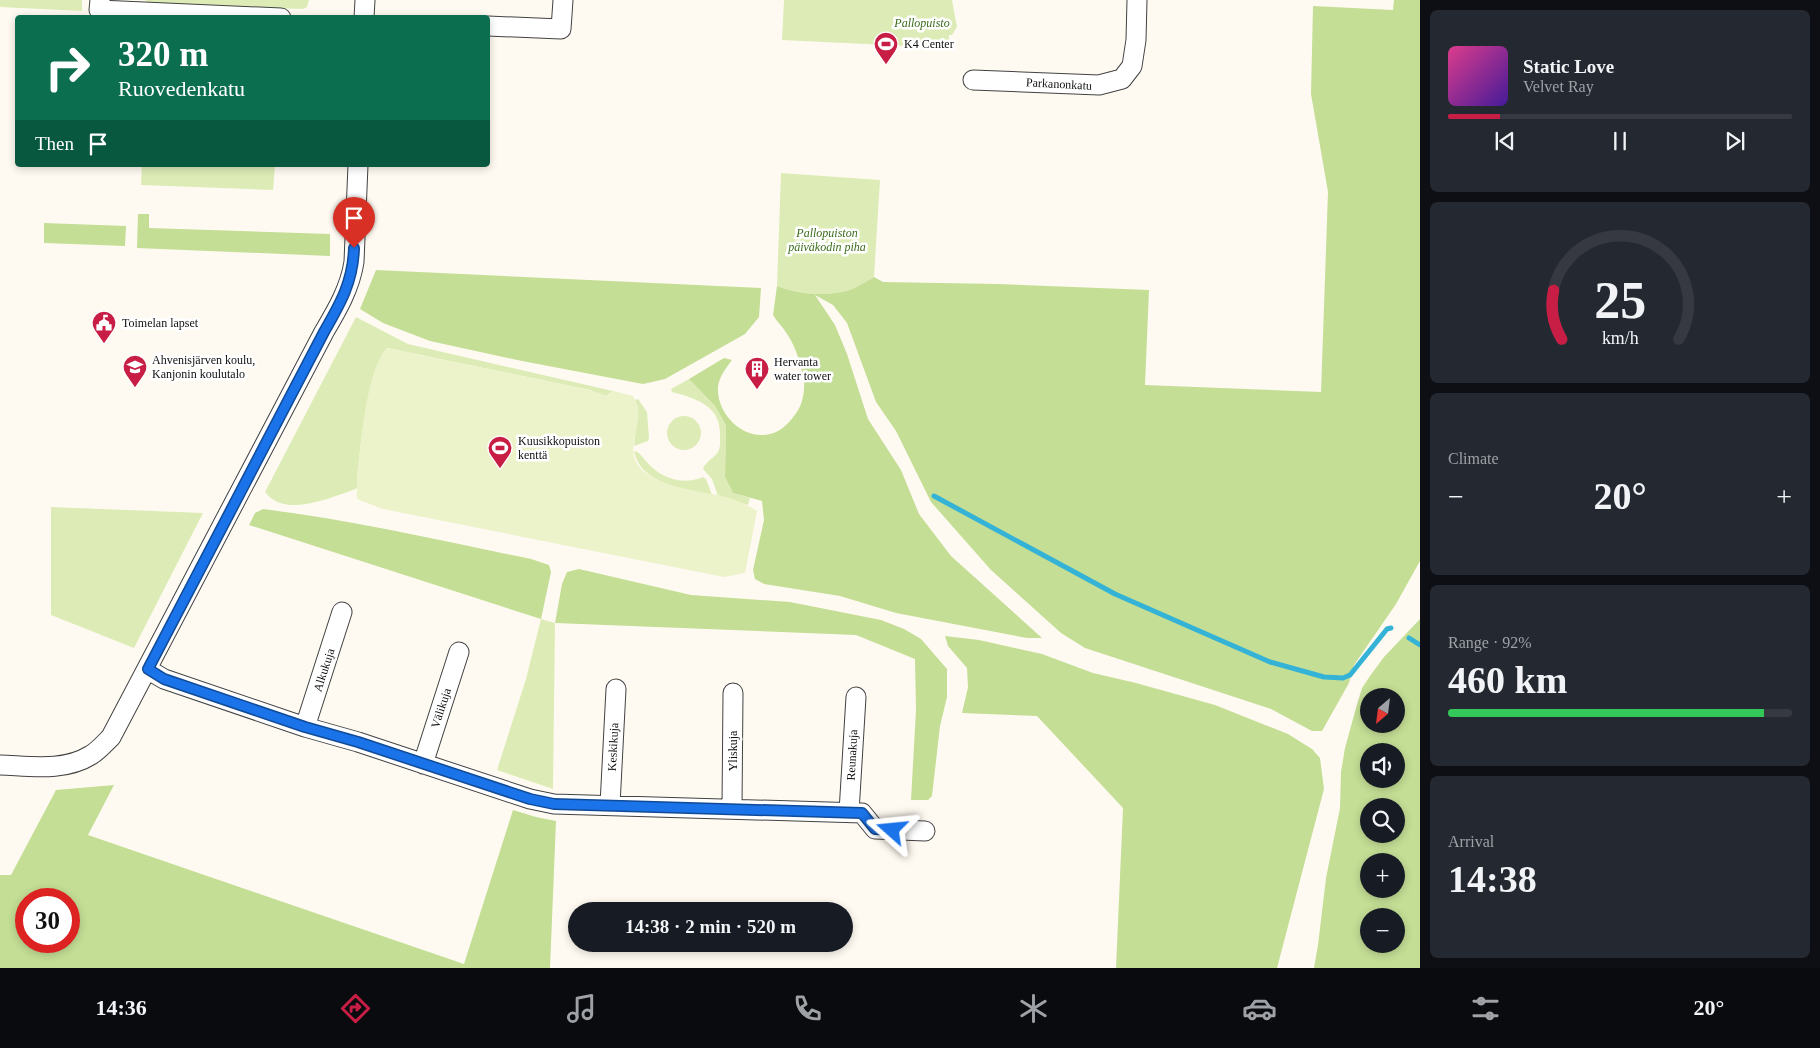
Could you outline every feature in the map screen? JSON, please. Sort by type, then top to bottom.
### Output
[{"type":"street","points":[[100,0],[100,10],[213,15]]},
{"type":"street","points":[[364,0],[364,15]]},
{"type":"street","points":[[490,26],[561,29],[562,0]]},
{"type":"street","name":"Parkanonkatu","points":[[973,80],[1099,86],[1122,79],[1132,66],[1136,40],[1137,0]]},
{"type":"street","points":[[0,765],[57,766],[76,763],[93,754],[111,737],[319,341],[340,305],[352,275],[354,262],[358,167]]},
{"type":"street","name":"Alkukuja","points":[[305,727],[342,612]]},
{"type":"street","name":"Välikuja","points":[[424,764],[459,652]]},
{"type":"street","points":[[148,669],[164,679],[305,727],[554,804],[849,812],[862,813],[875,829],[925,831]]},
{"type":"street","name":"Keskikuja","points":[[610,805],[616,689]]},
{"type":"street","name":"Yliskuja","points":[[732,808],[733,693]]},
{"type":"street","name":"Reunakuja","points":[[849,812],[856,697]]},
{"type":"green space","points":[[0,0],[82,0],[82,11],[0,7]]},
{"type":"green space","points":[[145,0],[309,0],[307,7],[303,9],[152,4]]},
{"type":"green space","name":"Pallopuisto","points":[[784,0],[952,0],[957,27],[952,35],[949,35],[949,48],[782,40]]},
{"type":"green space","points":[[1394,0],[1420,0],[1420,561],[1396,604],[1354,665],[1349,683],[1322,731],[1312,731],[1271,709],[1085,648],[1061,633],[991,570],[931,502],[896,431],[876,402],[847,323],[833,305],[815,295],[835,325],[847,354],[868,419],[901,470],[919,514],[951,556],[1042,638],[1027,638],[896,613],[840,596],[764,584],[755,579],[753,570],[764,520],[762,501],[733,493],[725,477],[726,425],[715,406],[689,379],[724,358],[732,360],[721,376],[718,387],[721,406],[733,423],[750,433],[760,435],[777,431],[789,422],[801,404],[804,380],[800,362],[793,345],[773,315],[777,286],[817,294],[834,293],[850,290],[874,277],[883,282],[1149,290],[1145,385],[1321,392],[1328,192],[1311,94],[1313,6],[1393,10]]},
{"type":"green space","points":[[142,167],[275,167],[273,190],[141,185]]},
{"type":"green space","name":"Pallopuiston päiväkodin piha","points":[[781,173],[880,180],[874,277],[850,290],[834,293],[817,294],[777,286]]},
{"type":"green space","points":[[138,214],[149,214],[149,228],[330,234],[330,256],[137,248]]},
{"type":"green space","points":[[44,223],[126,226],[125,246],[44,243]]},
{"type":"green space","points":[[376,270],[761,288],[759,317],[745,334],[665,379],[643,384],[430,341],[383,323],[360,309]]},
{"type":"green space","points":[[356,317],[408,344],[613,391],[606,396],[590,390],[387,348],[374,373],[370,391],[363,429],[356,489],[309,504],[284,504],[274,500],[265,492]]},
{"type":"green space","name":"Kuusikkopuiston kenttä","points":[[387,348],[590,390],[606,396],[613,391],[633,396],[638,406],[638,420],[633,447],[635,460],[641,469],[660,481],[685,489],[728,498],[743,503],[757,511],[745,573],[724,577],[383,509],[357,499],[360,447],[369,390],[380,359]]},
{"type":"green space","points":[[689,379],[715,406],[726,425],[725,477],[733,493],[750,498],[748,505],[718,496],[712,479],[703,469],[705,464],[719,450],[719,423],[711,409],[704,404],[672,392],[671,389]]},
{"type":"green space","points":[[638,399],[647,412],[649,438],[648,441],[634,446],[638,407],[635,400]]},
{"type":"green space","points":[[684,416],[696,421],[701,433],[696,445],[684,450],[672,445],[667,433],[672,421]]},
{"type":"green space","points":[[634,451],[639,453],[657,472],[671,479],[687,481],[703,477],[706,479],[712,495],[677,487],[654,478],[638,462]]},
{"type":"green space","points":[[51,507],[203,513],[134,648],[51,615]]},
{"type":"green space","points":[[263,509],[397,531],[531,559],[549,565],[551,572],[541,619],[249,525],[255,513]]},
{"type":"green space","points":[[579,569],[691,595],[790,602],[881,620],[904,629],[921,639],[947,669],[947,697],[940,726],[932,796],[928,800],[911,800],[916,710],[915,659],[856,635],[555,623],[562,584],[567,572]]},
{"type":"green space","points":[[541,619],[555,623],[553,789],[497,770],[526,679]]},
{"type":"green space","points":[[1420,619],[1420,968],[1314,968],[1326,878],[1340,808],[1341,772],[1345,748],[1360,695],[1360,733],[1405,733],[1405,688],[1362,688],[1384,657]]},
{"type":"green space","points":[[945,636],[979,640],[1042,654],[1093,673],[1215,705],[1288,734],[1312,749],[1320,758],[1324,789],[1277,968],[1116,968],[1123,808],[1037,716],[962,713],[968,687],[967,668],[948,646]]},
{"type":"green space","points":[[114,785],[88,835],[464,964],[513,810],[556,821],[550,968],[0,968],[0,875],[11,875],[56,790]]},
{"type":"waterway","points":[[934,496],[1115,594],[1270,662],[1324,677],[1343,678],[1350,675],[1387,629],[1391,628]]},
{"type":"waterway","points":[[1409,638],[1420,645]]},
{"type":"place","name":"K4 Center","points":[[886,65]]},
{"type":"place","name":"Toimelan lapset","points":[[104,344]]},
{"type":"place","name":"Ahvenisjärven koulu, Kanjonin koulutalo","points":[[135,388]]},
{"type":"place","name":"Hervanta water tower","points":[[757,390]]},
{"type":"place","name":"Kuusikkopuiston kenttä","points":[[500,469]]},
{"type":"route","points":[[354,248],[352,275],[340,305],[324,332],[148,669],[164,679],[305,727],[358,742],[530,799],[554,804],[862,813],[875,829],[892,830]]}]
